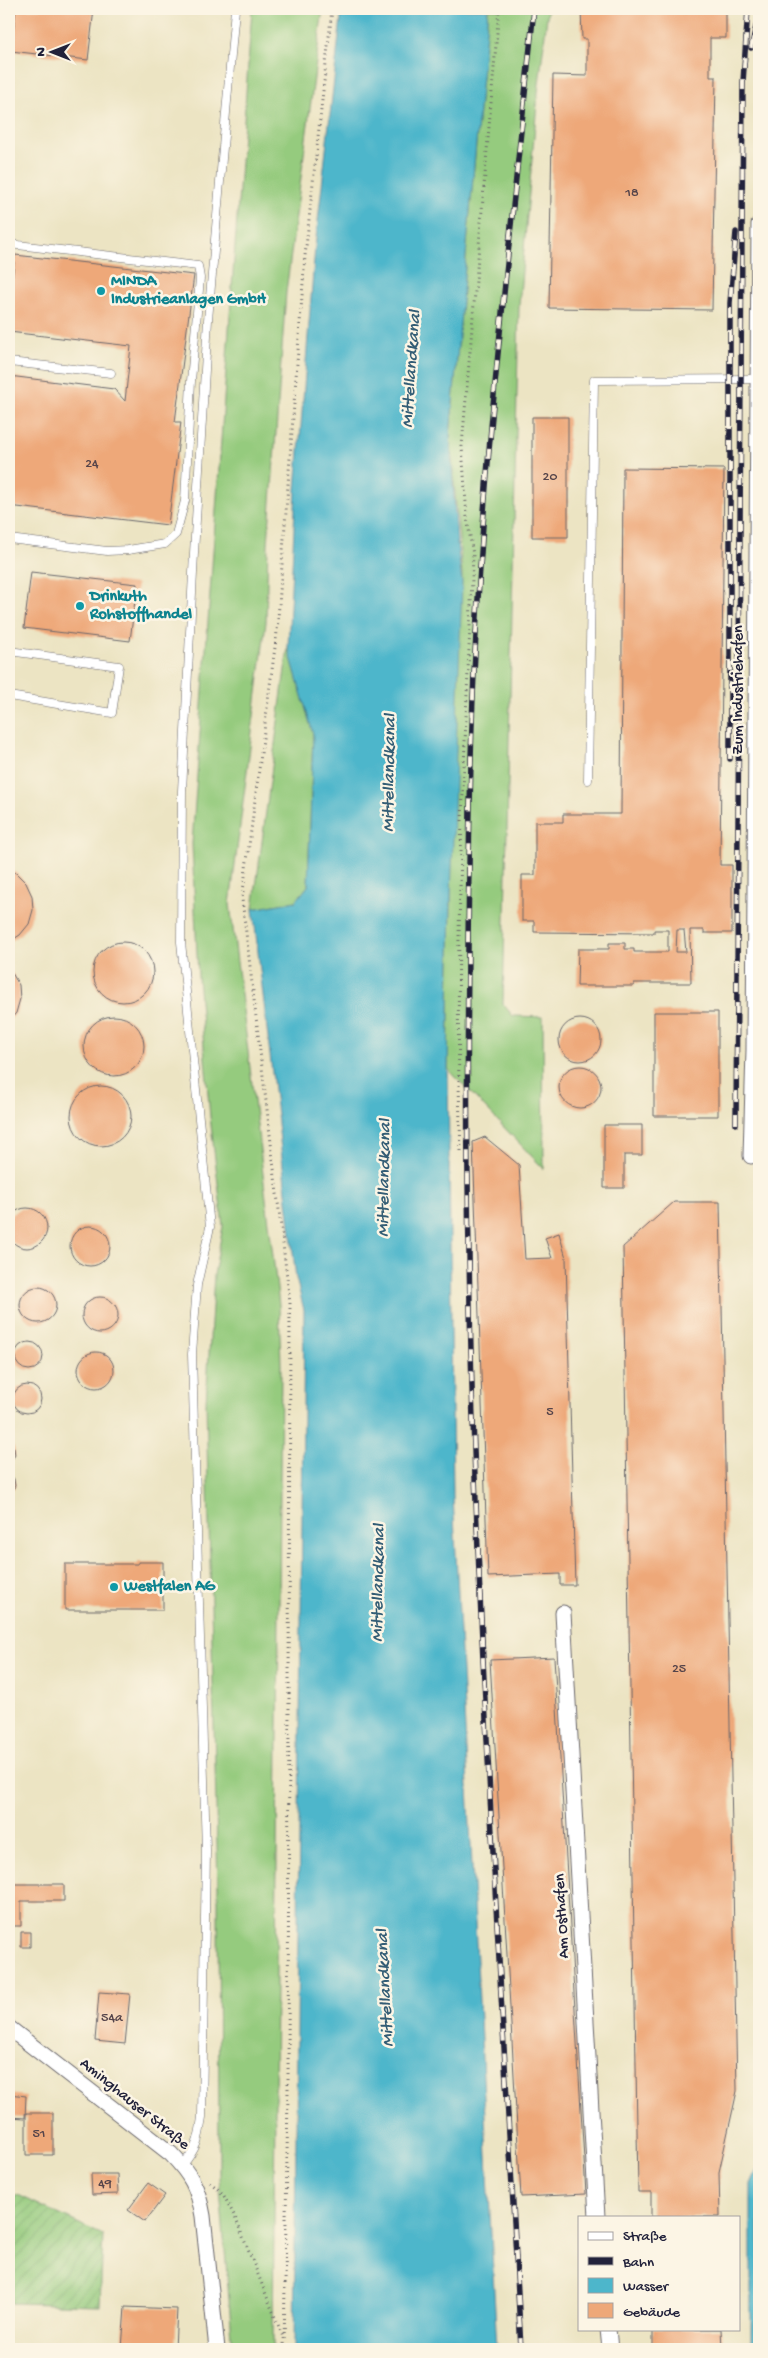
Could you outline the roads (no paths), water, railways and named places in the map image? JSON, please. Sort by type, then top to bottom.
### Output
[{"type":"street","name":"Zum Industriehafen","points":[[751,1156],[754,1050],[759,224]]},
{"type":"street","name":"Am Osthafen","points":[[563,1612],[597,2216]]},
{"type":"street","name":"Aminghauser Straße","points":[[9,2028],[171,2154],[194,2182],[203,2216],[217,2349]]},
{"type":"street","points":[[608,2330],[610,2349]]},
{"type":"lane","points":[[182,2166],[198,2142],[202,2117],[206,1851],[192,1354],[197,1285],[210,1227],[181,942],[182,790],[208,320],[235,9]]},
{"type":"lane","points":[[9,244],[198,266],[200,278],[190,382],[185,501],[176,534],[165,544],[128,550],[107,550],[9,538]]},
{"type":"lane","points":[[9,362],[111,373]]},
{"type":"lane","points":[[588,780],[594,380],[758,379]]},
{"type":"lane","points":[[9,651],[119,666],[112,713],[9,696]]},
{"type":"water","name":"Mittellandkanal","points":[[342,9],[488,9],[450,436],[457,543],[462,582],[451,896],[448,1069],[453,1496],[497,2349],[294,2349],[304,1310],[296,1278],[253,909],[296,901],[308,886],[313,734],[288,647],[296,489],[315,247]]},
{"type":"water","points":[[759,2165],[759,2349],[751,2349],[751,2184]]},
{"type":"railway","points":[[521,2349],[482,1649],[471,1352],[467,1056],[471,760],[480,572],[504,290],[534,9]]},
{"type":"railway","points":[[736,1124],[743,82],[748,9]]},
{"type":"railway","points":[[751,48],[759,15]]},
{"type":"railway","points":[[730,759],[730,303],[736,232]]},
{"type":"place","name":"MINDA Industrieanlagen GmbH","points":[[101,291]]},
{"type":"place","name":"Drinkuth Rohstoffhandel","points":[[80,606]]},
{"type":"place","name":"Westfalen AG","points":[[114,1587]]}]
